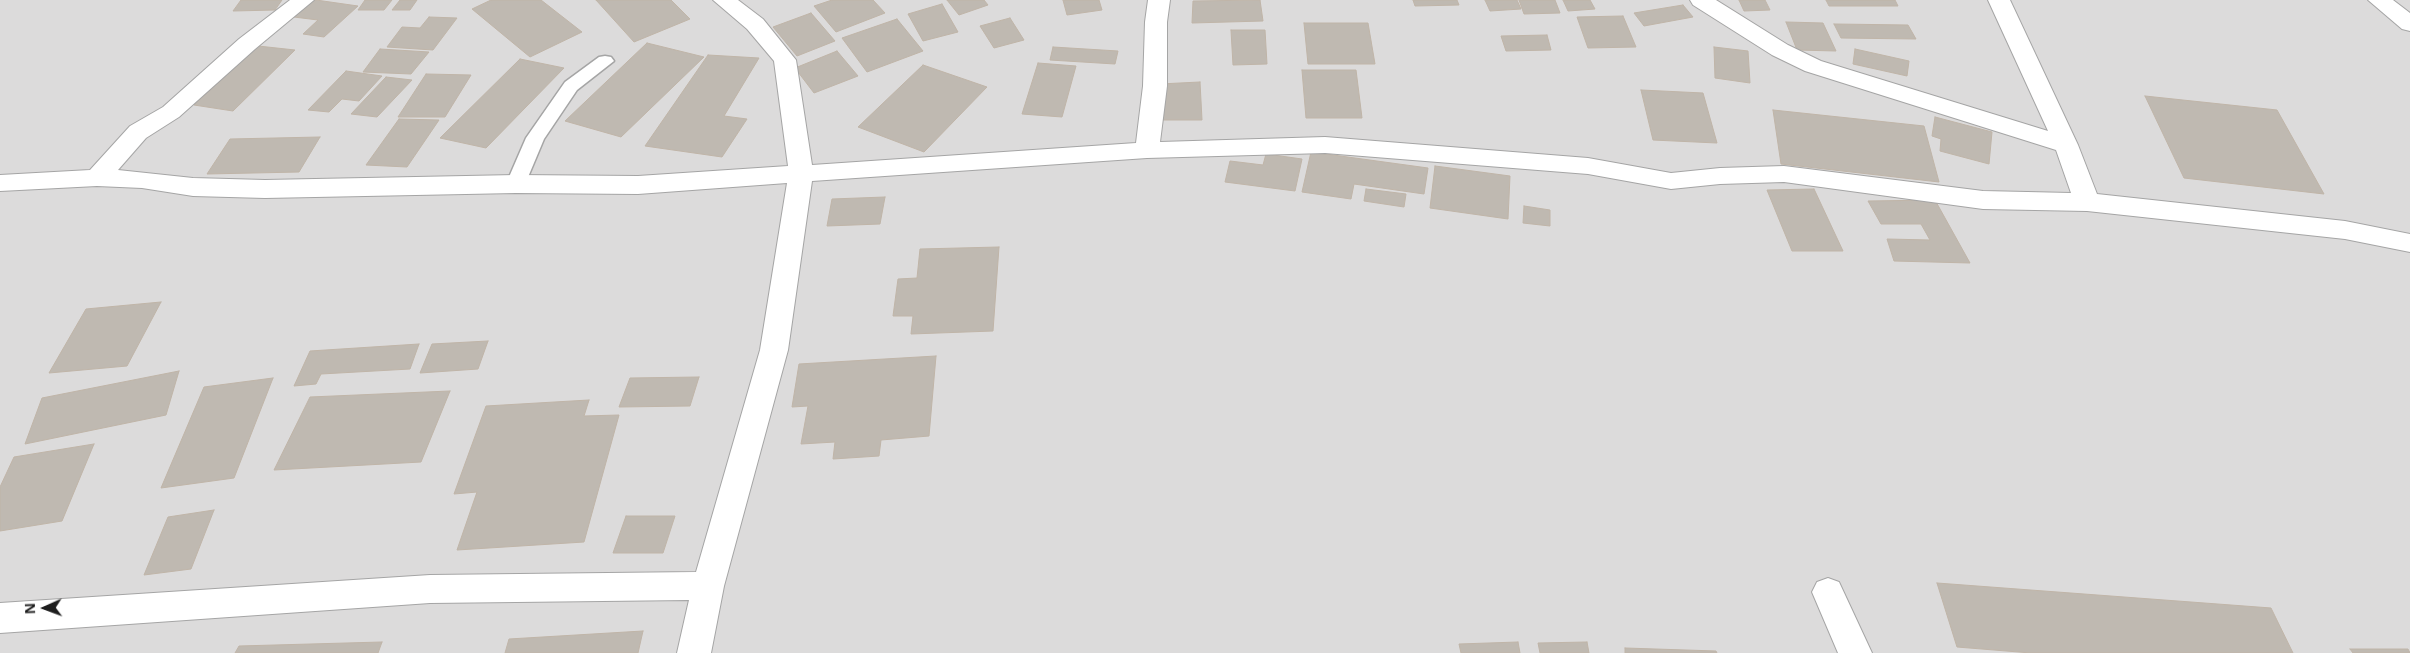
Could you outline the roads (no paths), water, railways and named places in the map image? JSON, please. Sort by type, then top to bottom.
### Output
[{"type":"street","points":[[97,178],[138,132],[171,112],[247,44],[303,0]]},
{"type":"street","points":[[694,653],[708,586],[774,350],[801,173],[785,60],[755,24],[724,0]]},
{"type":"street","points":[[1147,150],[1155,86],[1156,22],[1159,0]]},
{"type":"street","points":[[1701,0],[1780,50],[1813,66],[2066,145]]},
{"type":"street","points":[[1999,0],[2066,145],[2087,202]]},
{"type":"street","points":[[2379,0],[2410,24]]},
{"type":"street","points":[[0,183],[97,178],[142,180],[192,187],[266,189],[516,184],[638,185],[1147,150],[1325,145],[1588,166],[1671,181],[1720,176],[1784,174],[1983,200],[2087,202],[2345,230],[2410,243]]},
{"type":"street","points":[[0,618],[430,589],[708,586]]},
{"type":"street","points":[[1828,592],[1855,653]]},
{"type":"lane","points":[[516,184],[535,138],[571,86],[605,61]]}]
